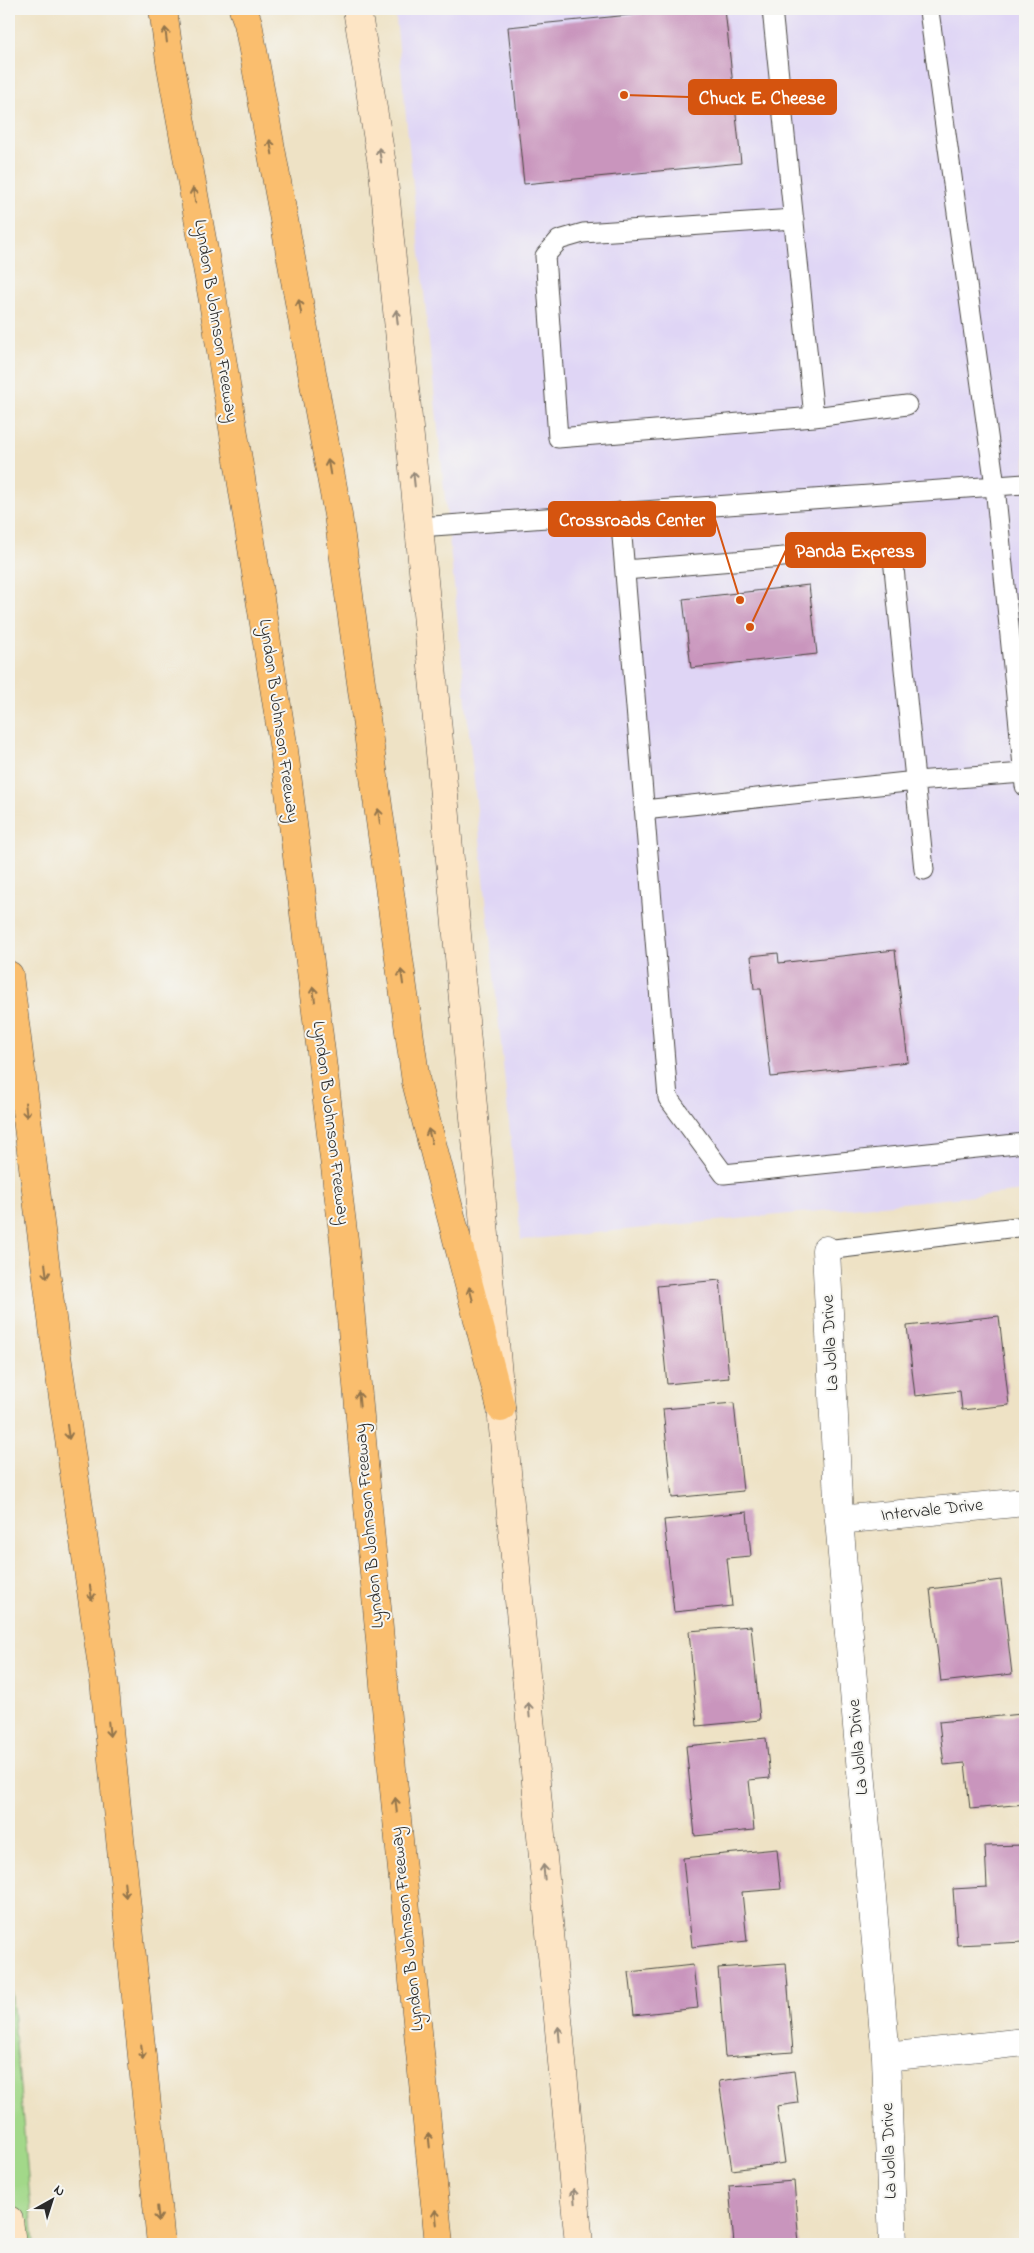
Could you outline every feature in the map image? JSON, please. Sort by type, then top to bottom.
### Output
[{"type":"highway","name":"Lyndon B Johnson Freeway","points":[[163,9],[170,60],[214,304],[293,818],[344,1240],[388,1728],[439,2244]]},
{"type":"highway","points":[[243,9],[250,33],[338,515],[416,1082],[501,1408]]},
{"type":"highway","points":[[9,975],[54,1342],[104,1680],[161,2244]]},
{"type":"main road","points":[[357,9],[382,171],[419,527],[579,2244]]},
{"type":"main road","points":[[9,2220],[12,2244]]},
{"type":"street","name":"La Jolla Drive","points":[[826,1250],[838,1520],[886,2057],[893,2244]]},
{"type":"street","name":"Intervale Drive","points":[[838,1520],[1025,1502]]},
{"type":"street","points":[[886,2057],[1025,2042]]},
{"type":"lane","points":[[772,9],[814,417]]},
{"type":"lane","points":[[644,810],[916,781],[1025,780],[995,486],[930,9]]},
{"type":"lane","points":[[794,219],[583,233],[559,240],[545,256],[558,438],[814,417],[907,406]]},
{"type":"lane","points":[[419,527],[1025,484]]},
{"type":"lane","points":[[620,512],[668,1098],[724,1174],[1025,1143]]},
{"type":"lane","points":[[625,570],[892,548],[924,870]]},
{"type":"lane","points":[[826,1250],[1025,1226]]},
{"type":"shaded area","points":[[395,9],[1025,9],[1025,1191],[521,1240]]},
{"type":"green space","points":[[9,1964],[34,2244],[9,2244]]},
{"type":"building","points":[[691,9],[725,9],[741,163],[524,184],[508,27]]},
{"type":"building","points":[[809,585],[817,654],[691,668],[683,599]]},
{"type":"building","points":[[895,950],[908,1062],[771,1077],[761,989],[754,989],[751,956],[778,953],[779,963]]},
{"type":"building","points":[[720,1280],[729,1378],[667,1384],[657,1286]]},
{"type":"building","points":[[999,1316],[1009,1405],[962,1410],[960,1391],[915,1396],[907,1326]]},
{"type":"building","points":[[734,1403],[743,1491],[672,1498],[663,1409]]},
{"type":"building","points":[[747,1512],[751,1556],[727,1558],[732,1606],[674,1612],[664,1520]]},
{"type":"building","points":[[1001,1580],[1012,1674],[941,1682],[930,1589]]},
{"type":"building","points":[[751,1626],[760,1720],[697,1726],[689,1631]]},
{"type":"building","points":[[1022,1714],[1025,1746],[1025,1804],[970,1809],[965,1763],[944,1765],[939,1722]]},
{"type":"building","points":[[766,1738],[770,1778],[749,1780],[754,1830],[695,1836],[686,1746]]},
{"type":"building","points":[[1025,1845],[1025,1942],[957,1945],[953,1889],[987,1887],[985,1846]]},
{"type":"building","points":[[777,1849],[781,1889],[742,1892],[747,1941],[692,1947],[683,1858]]},
{"type":"building","points":[[786,1963],[793,2052],[725,2057],[718,1968]]},
{"type":"building","points":[[693,1965],[698,2008],[634,2015],[629,1972]]},
{"type":"building","points":[[794,2071],[798,2103],[777,2106],[785,2163],[732,2170],[719,2081]]},
{"type":"building","points":[[794,2181],[799,2244],[734,2244],[729,2186]]},
{"type":"place","name":"Chuck E. Cheese","points":[[624,95]]},
{"type":"place","name":"Crossroads Center","points":[[740,600]]},
{"type":"place","name":"Panda Express","points":[[750,627]]}]
